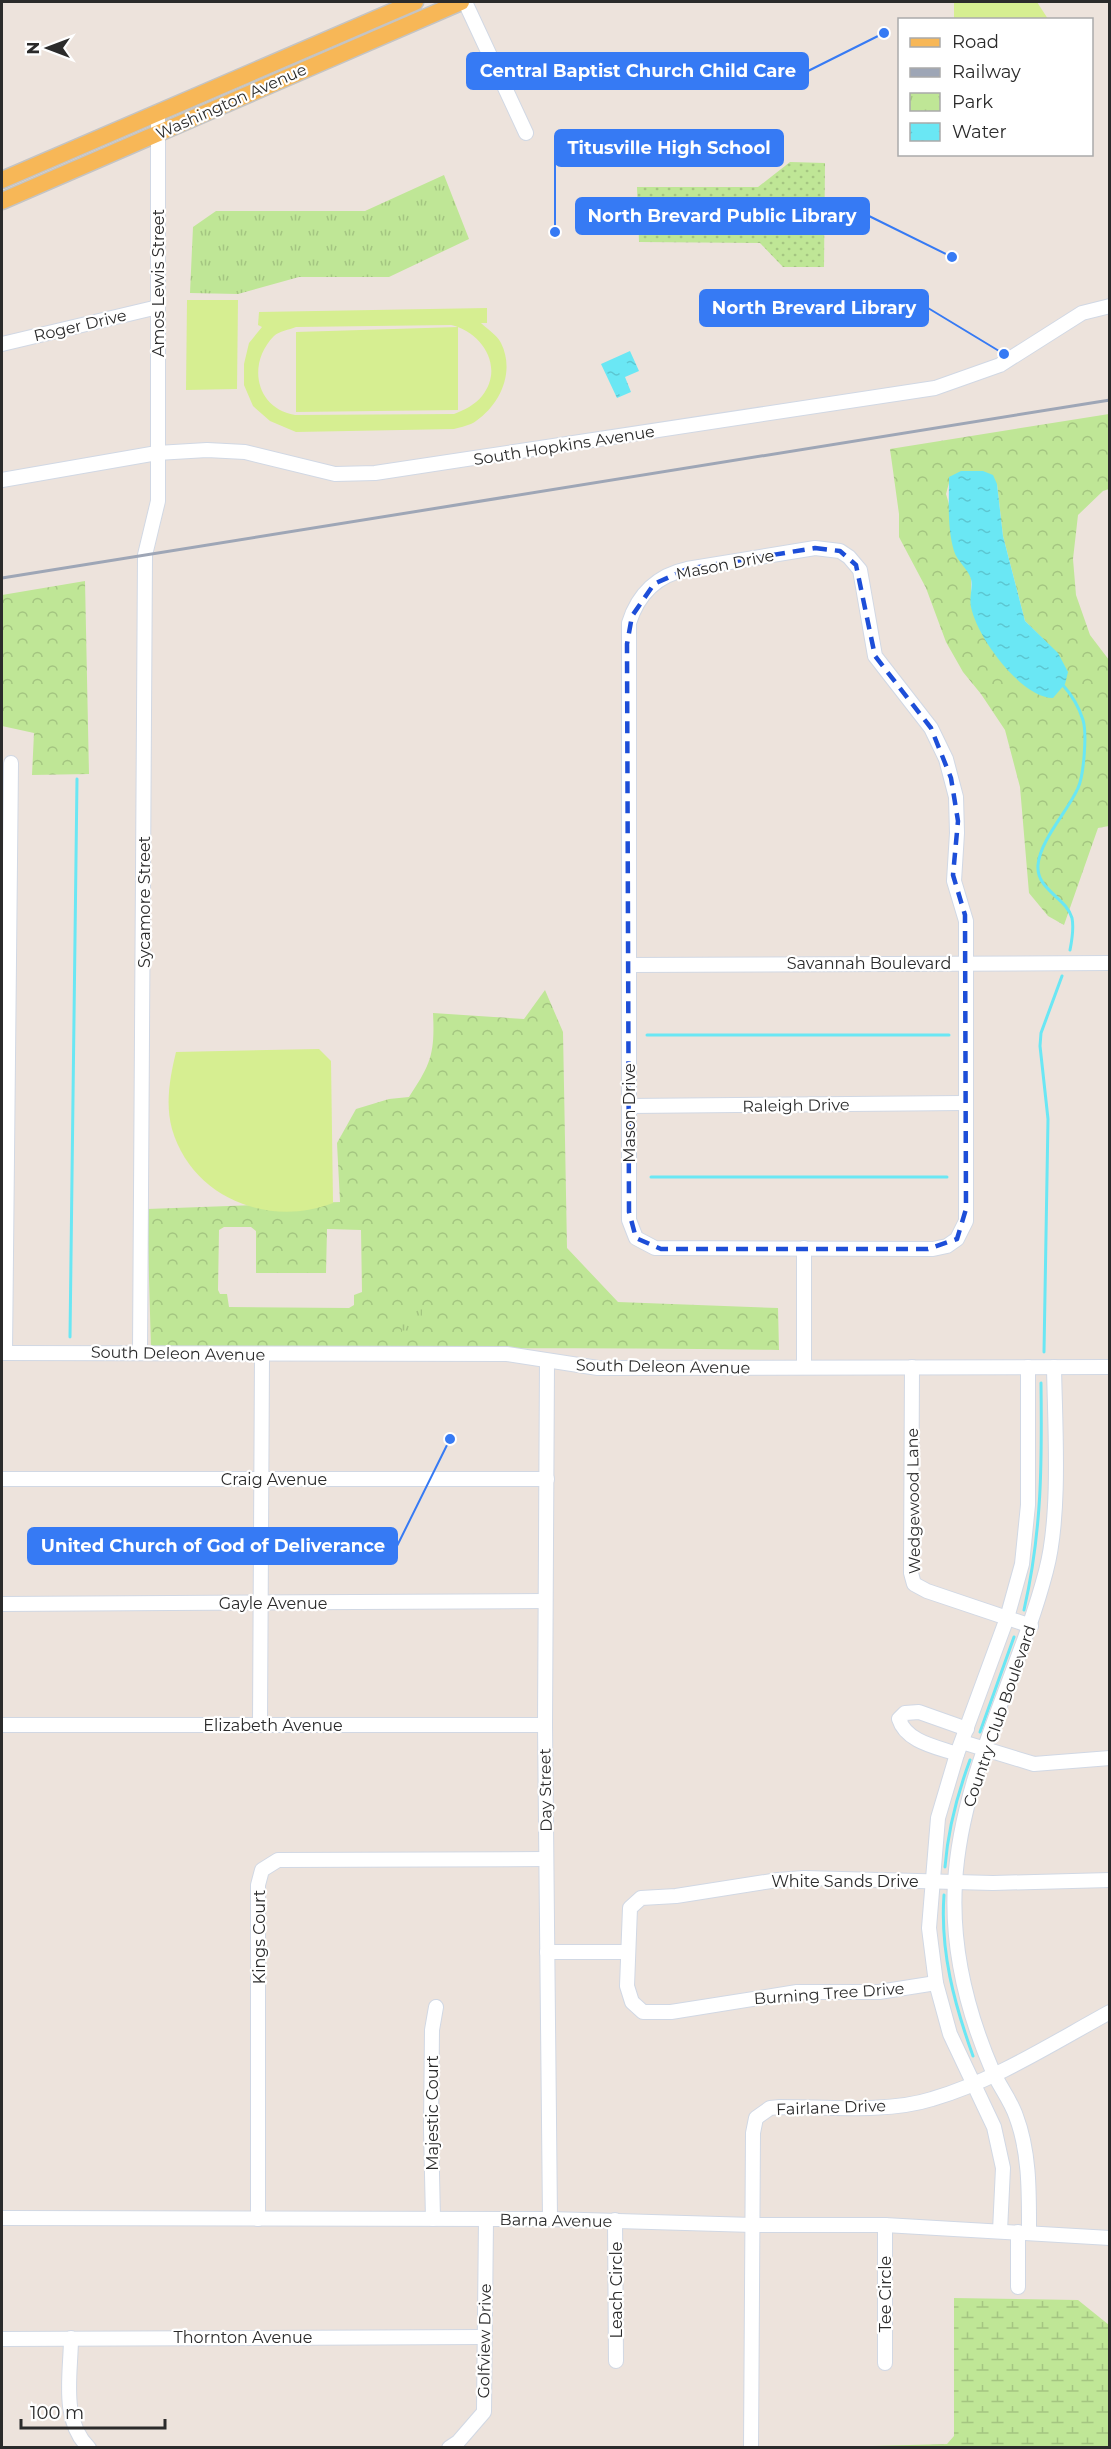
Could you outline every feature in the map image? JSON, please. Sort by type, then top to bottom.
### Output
[{"type":"main road","name":"Washington Avenue","points":[[5,178],[415,2]]},
{"type":"main road","name":"Washington Avenue","points":[[9,198],[463,2]]},
{"type":"main road","points":[[305,48],[314,65]]},
{"type":"main road","points":[[5,178],[9,198]]},
{"type":"street","points":[[463,2],[526,133]]},
{"type":"street","name":"Amos Lewis Street","points":[[157,453],[158,112]]},
{"type":"street","name":"South Hopkins Avenue","points":[[2,480],[157,453],[207,450],[244,452],[335,474],[354,475],[927,389],[1000,365],[1082,313],[1110,306]]},
{"type":"street","name":"Roger Drive","points":[[2,344],[158,307]]},
{"type":"street","name":"Sycamore Street","points":[[140,1353],[146,555],[158,501],[157,453]]},
{"type":"street","name":"Mason Drive","points":[[822,548],[840,551],[856,565],[864,585],[875,656],[883,669],[921,712],[946,759],[957,812],[953,875],[965,915],[966,1221],[957,1239],[947,1246],[933,1249],[661,1249],[640,1242],[633,1234],[629,1220],[629,965],[627,644],[629,623],[635,607],[654,584],[678,571],[822,548]]},
{"type":"street","points":[[3,1352],[6,818],[11,764]]},
{"type":"street","name":"Savannah Boulevard","points":[[629,965],[1110,963]]},
{"type":"street","name":"Raleigh Drive","points":[[629,1106],[964,1103]]},
{"type":"street","points":[[804,1248],[804,1367]]},
{"type":"street","name":"South Deleon Avenue","points":[[3,1352],[507,1354],[598,1368],[1110,1367]]},
{"type":"street","points":[[260,1724],[262,1354]]},
{"type":"street","name":"Day Street","points":[[547,1361],[545,1725],[550,2219]]},
{"type":"street","name":"Wedgewood Lane","points":[[912,1367],[911,1573],[914,1584],[927,1591],[1031,1626]]},
{"type":"street","name":"Country Club Boulevard","points":[[1000,2231],[1003,2168],[994,2127],[950,2034],[936,1983],[929,1928],[931,1881],[938,1818],[962,1742],[1007,1618],[1022,1564],[1028,1505],[1028,1367]]},
{"type":"street","name":"Country Club Boulevard","points":[[1018,2287],[1027,2161],[1016,2116],[974,2026],[953,1927],[955,1882],[963,1824],[984,1751],[1031,1626],[1047,1568],[1054,1502],[1054,1367]]},
{"type":"street","name":"Craig Avenue","points":[[2,1479],[546,1479]]},
{"type":"street","name":"Gayle Avenue","points":[[2,1604],[545,1601]]},
{"type":"street","name":"Elizabeth Avenue","points":[[2,1725],[545,1725]]},
{"type":"street","points":[[962,1742],[984,1751],[1034,1764],[1110,1758]]},
{"type":"street","name":"Kings Court","points":[[258,2219],[258,1885],[262,1870],[278,1860],[546,1859]]},
{"type":"street","name":"White Sands Drive","points":[[627,1952],[630,1908],[641,1898],[676,1896],[778,1880],[955,1882],[1110,1880]]},
{"type":"street","points":[[547,1952],[627,1952]]},
{"type":"street","name":"Burning Tree Drive","points":[[627,1952],[627,1986],[632,2002],[643,2012],[671,2012],[797,1992],[879,1992],[936,1983]]},
{"type":"street","name":"Majestic Court","points":[[433,2219],[432,2030],[436,2007]]},
{"type":"street","name":"Fairlane Drive","points":[[751,2448],[753,2133],[754,2124],[760,2114],[780,2107],[890,2106],[931,2100],[972,2084],[1110,2012]]},
{"type":"street","name":"Barna Avenue","points":[[2,2218],[550,2219],[753,2225],[885,2224],[1110,2238]]},
{"type":"street","name":"Golfview Drive","points":[[448,2448],[458,2442],[484,2412],[486,2219]]},
{"type":"street","name":"Leach Circle","points":[[615,2220],[616,2361]]},
{"type":"street","name":"Tee Circle","points":[[885,2224],[885,2363]]},
{"type":"street","name":"Thornton Avenue","points":[[2,2339],[484,2337]]},
{"type":"street","points":[[72,2338],[70,2413],[78,2434],[89,2448]]},
{"type":"highlighted area","points":[[815,548],[840,551],[856,565],[875,656],[931,728],[951,778],[958,821],[953,875],[965,915],[966,1209],[957,1239],[928,1249],[661,1249],[636,1238],[629,1212],[627,644],[632,616],[654,584],[687,569]]},
{"type":"green space","points":[[954,2],[1037,2],[1047,18],[954,18]]},
{"type":"green space","points":[[790,162],[825,163],[824,267],[783,267],[760,243],[639,242],[637,187],[758,187]]},
{"type":"green space","points":[[444,175],[469,239],[389,277],[299,277],[238,294],[190,293],[193,227],[216,211],[365,211]]},
{"type":"green space","points":[[187,300],[238,300],[237,389],[186,390]]},
{"type":"green space","points":[[487,308],[487,323],[481,323],[501,343],[507,365],[506,376],[499,396],[485,414],[471,424],[454,429],[296,432],[270,421],[253,406],[244,385],[244,364],[249,343],[262,327],[258,325],[259,312]],"holes":[[[451,325],[472,335],[487,352],[491,374],[489,385],[482,396],[469,407],[454,414],[295,415],[271,404],[259,383],[260,359],[266,347],[276,334],[296,327]]]},
{"type":"green space","points":[[458,327],[458,410],[296,412],[296,332]]},
{"type":"green space","points":[[1109,414],[1109,489],[1103,491],[1078,515],[1073,559],[1076,595],[1090,635],[1109,660],[1109,826],[1098,828],[1064,925],[1048,916],[1029,893],[1020,787],[1005,730],[963,672],[946,642],[926,588],[899,537],[899,514],[890,449]],"holes":[[[949,483],[997,484],[1003,536],[1025,621],[1057,653],[971,607],[971,578],[946,494]]]},
{"type":"green space","points":[[85,581],[89,774],[32,775],[34,733],[2,726],[2,595]]},
{"type":"green space","points":[[545,990],[563,1032],[567,1248],[618,1302],[778,1308],[779,1350],[151,1348],[147,1209],[340,1202],[337,1143],[356,1109],[389,1099],[409,1097],[430,1058],[433,1013],[524,1019]],"holes":[[[224,1227],[251,1227],[256,1231],[256,1273],[326,1273],[327,1229],[361,1230],[362,1292],[354,1295],[354,1305],[349,1308],[229,1307],[227,1294],[220,1294],[218,1290],[219,1230]]]},
{"type":"green space","points":[[319,1049],[331,1061],[333,1203],[309,1210],[284,1212],[259,1209],[236,1201],[215,1189],[197,1173],[182,1153],[172,1129],[169,1100],[170,1080],[176,1052]]},
{"type":"green space","points":[[422,1309],[422,1333],[402,1333],[402,1310]]},
{"type":"green space","points":[[954,2298],[1078,2300],[1109,2325],[1109,2447],[835,2447],[947,2444],[954,2436]]},
{"type":"water","points":[[630,351],[639,371],[625,377],[631,392],[617,398],[601,364]]},
{"type":"water","points":[[961,471],[983,471],[993,475],[997,484],[1003,536],[1025,621],[1058,653],[1068,672],[1065,684],[1053,698],[1028,688],[1002,664],[975,620],[971,604],[971,579],[954,551],[949,523],[949,477]]},
{"type":"waterway","points":[[1062,684],[1069,692],[1083,720],[1085,734],[1083,764],[1078,788],[1049,836],[1038,865],[1042,881],[1064,904],[1072,918],[1070,950]]},
{"type":"waterway","points":[[70,1337],[77,779]]},
{"type":"waterway","points":[[1044,1352],[1048,1119],[1040,1046],[1041,1033],[1062,976]]},
{"type":"waterway","points":[[647,1035],[949,1035]]},
{"type":"waterway","points":[[651,1177],[947,1177]]},
{"type":"waterway","points":[[1024,1610],[1038,1525],[1041,1469],[1041,1383]]},
{"type":"waterway","points":[[980,1732],[1014,1637]]},
{"type":"waterway","points":[[945,1867],[954,1812],[970,1760]]},
{"type":"waterway","points":[[944,1895],[946,1957],[954,1997],[973,2056]]},
{"type":"railway","points":[[2,578],[1110,400]]},
{"type":"place","name":"Central Baptist Church Child Care","points":[[884,33]]},
{"type":"place","name":"Titusville High School","points":[[555,232]]},
{"type":"place","name":"North Brevard Public Library","points":[[952,257]]},
{"type":"place","name":"North Brevard Library","points":[[1004,354]]},
{"type":"place","name":"United Church of God of Deliverance","points":[[450,1439]]}]
